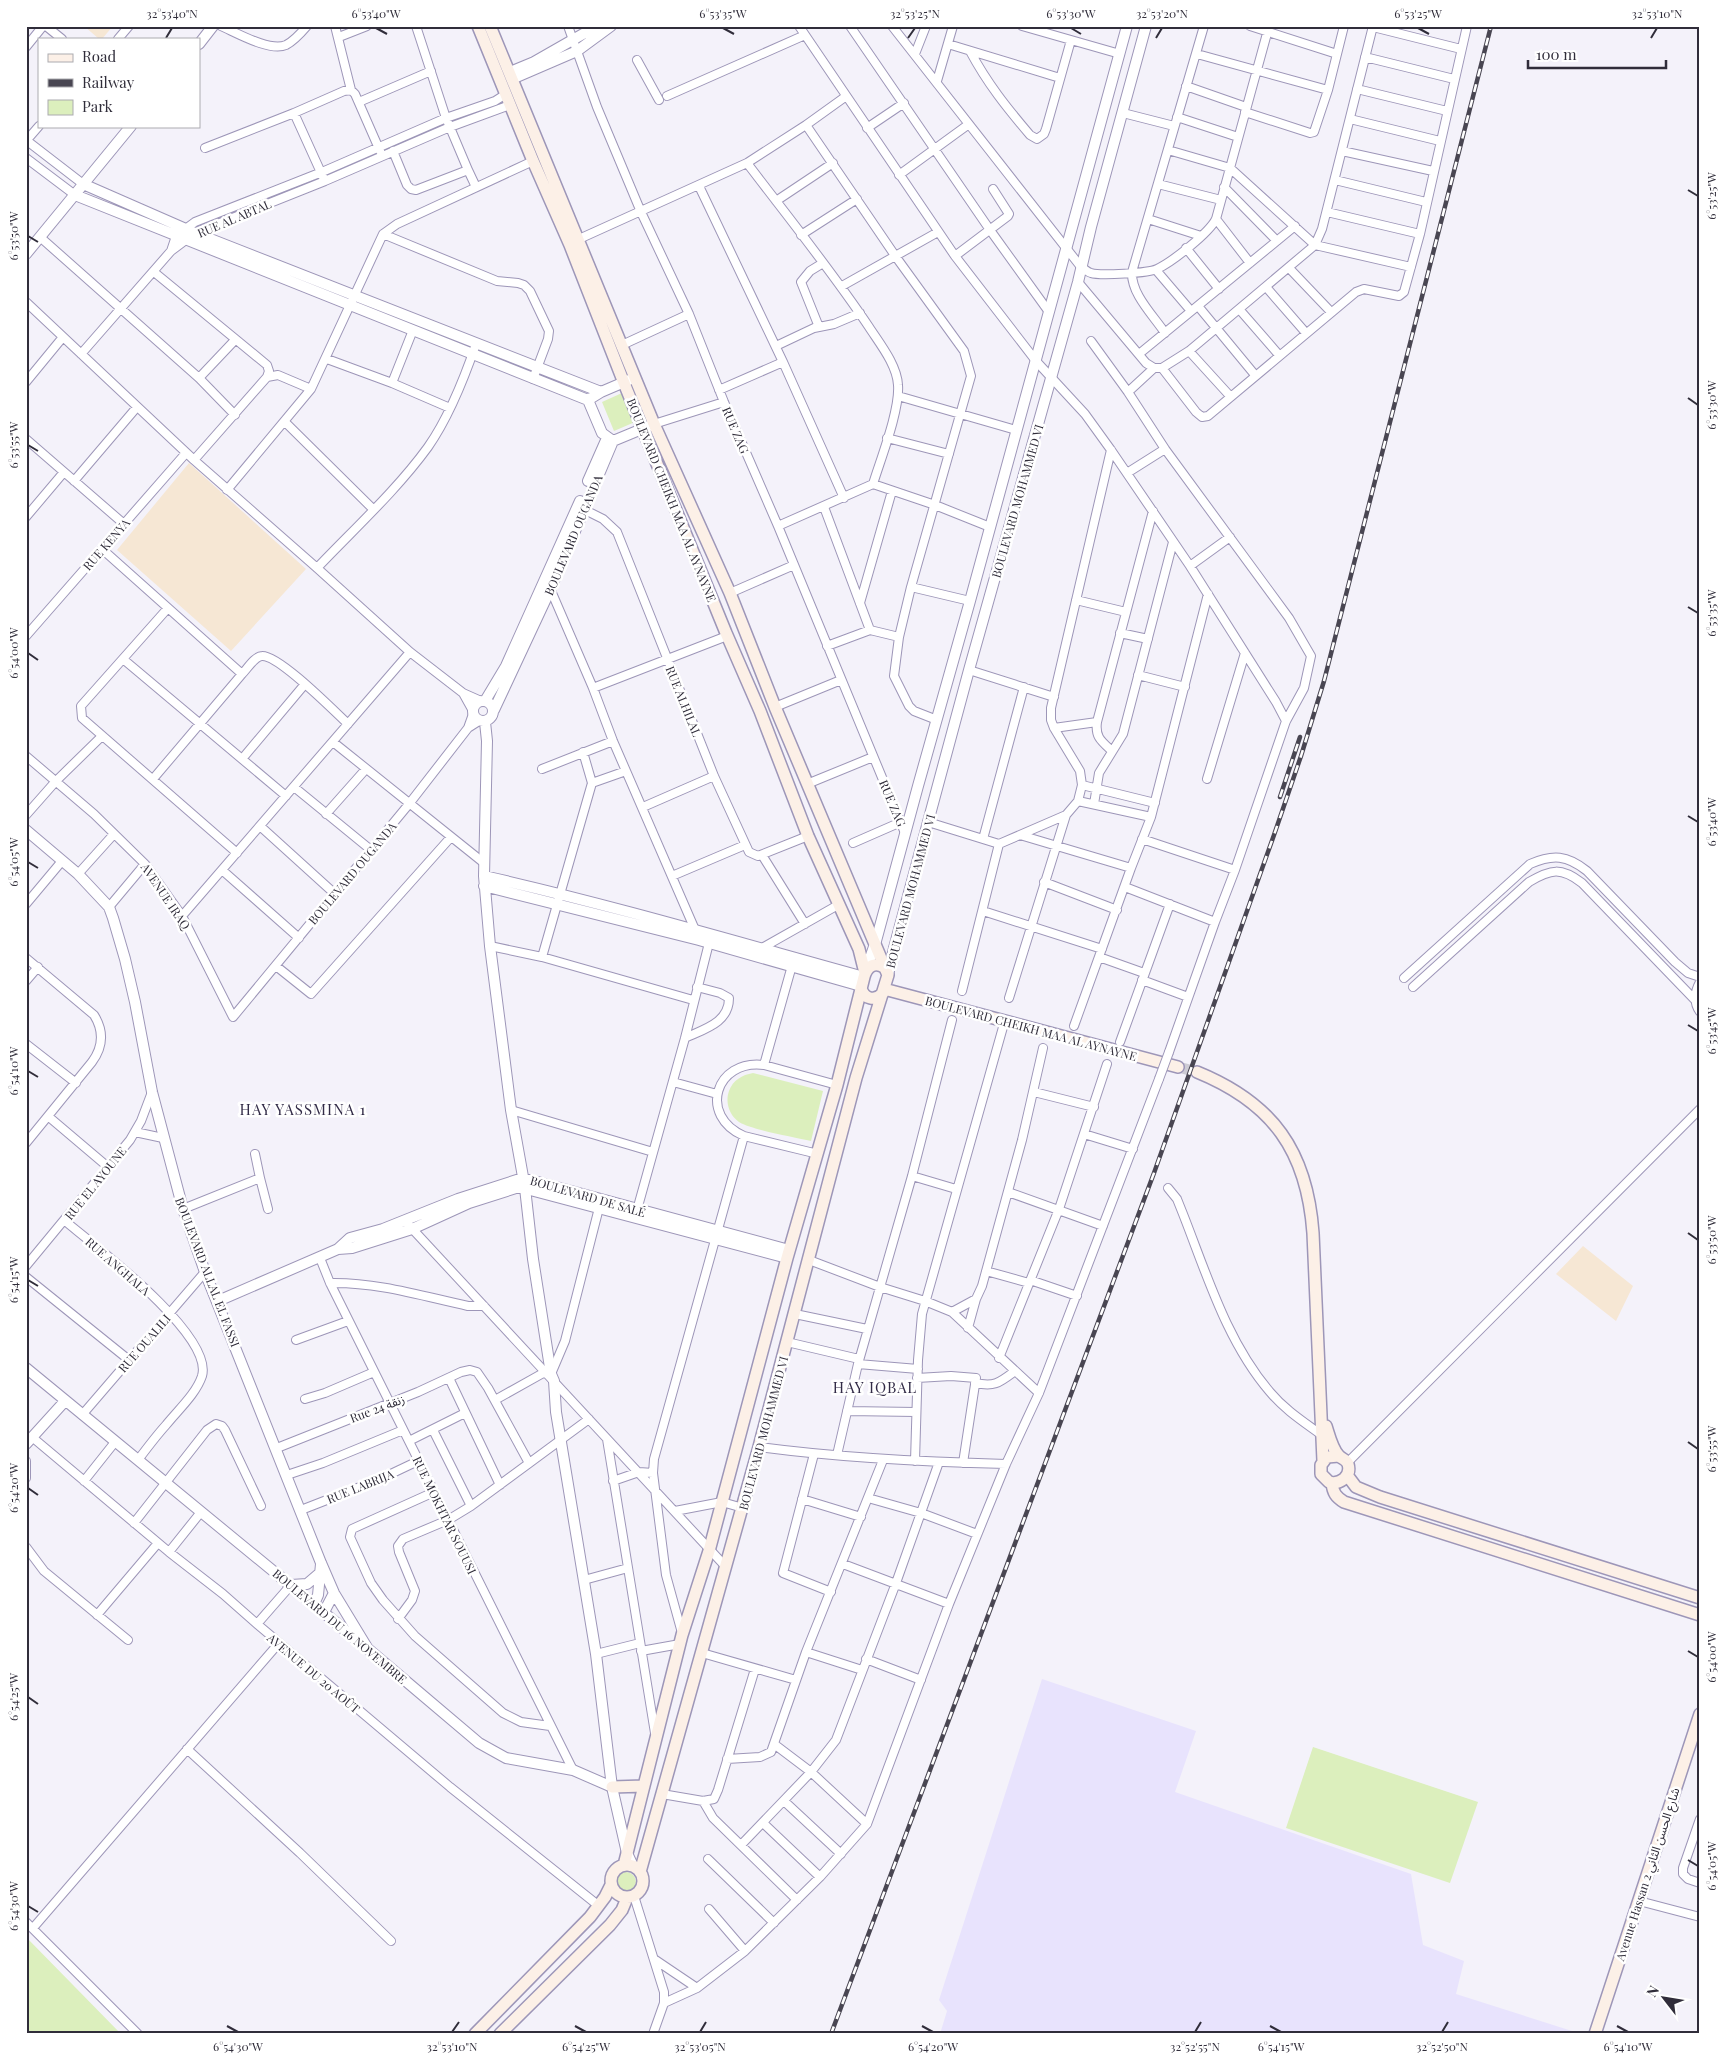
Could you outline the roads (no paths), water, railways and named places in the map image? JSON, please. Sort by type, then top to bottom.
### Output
[{"type":"main road","name":"BOULEVARD CHEIKH MAA AL AYNAYNE","points":[[478,26],[533,161],[570,245],[624,383],[649,426],[730,593],[775,707],[887,972]]},
{"type":"main road","name":"BOULEVARD CHEIKH MAA AL AYNAYNE","points":[[490,26],[515,76],[635,378],[649,426],[727,636],[760,712],[808,836],[859,949],[864,979],[864,994],[870,998],[877,998],[884,991],[1005,1020],[1178,1067]]},
{"type":"main road","points":[[864,979],[875,964],[887,972]]},
{"type":"main road","name":"BOULEVARD MOHAMMED VI","points":[[633,1868],[662,1794],[692,1680],[702,1652],[760,1447],[856,1078],[884,991],[887,972]]},
{"type":"main road","name":"BOULEVARD MOHAMMED VI","points":[[633,1868],[627,1853],[681,1639],[709,1551],[788,1254],[837,1085],[864,979]]},
{"type":"main road","points":[[1197,1072],[1220,1081],[1260,1108],[1289,1143],[1306,1184],[1311,1209],[1323,1436],[1323,1461],[1320,1469],[1324,1479],[1332,1483],[1344,1480],[1344,1465],[1333,1455],[1323,1461]]},
{"type":"main road","points":[[1322,1417],[1356,1487],[1380,1497],[1700,1598]]},
{"type":"main road","points":[[1332,1483],[1333,1491],[1337,1498],[1344,1502],[1700,1615]]},
{"type":"main road","points":[[1375,1512],[1380,1497]]},
{"type":"main road","points":[[1496,1551],[1501,1536]]},
{"type":"main road","name":"Avenue Hassan 2 شارع الحسن الثاني","points":[[1596,2034],[1700,1714]]},
{"type":"main road","points":[[612,1787],[644,1786]]},
{"type":"main road","points":[[475,2034],[580,1928],[599,1906],[611,1885],[613,1872],[633,1868],[642,1885],[640,1892],[631,1897],[610,1924],[500,2034]]},
{"type":"main road","points":[[611,1885],[618,1896],[631,1897]]},
{"type":"street","points":[[26,47],[45,26],[61,38]]},
{"type":"street","points":[[119,38],[129,26]]},
{"type":"street","points":[[200,43],[213,26]]},
{"type":"street","points":[[221,26],[261,43],[278,46],[284,46],[292,41],[308,26]]},
{"type":"street","points":[[335,26],[351,90],[359,102],[382,155]]},
{"type":"street","points":[[339,37],[367,26]]},
{"type":"street","points":[[416,26],[446,118],[476,187]]},
{"type":"street","name":"RUE ZAG","points":[[568,26],[597,107],[641,212],[689,314],[724,402],[778,526],[905,832]]},
{"type":"street","points":[[515,76],[534,62],[597,26]]},
{"type":"street","points":[[515,76],[577,50],[611,26]]},
{"type":"street","points":[[799,26],[845,97],[955,256],[1036,361],[1085,414],[1127,473],[1208,594],[1286,721]]},
{"type":"street","points":[[850,26],[990,230],[1049,312]]},
{"type":"street","points":[[892,26],[1081,267],[1089,273],[1096,274],[1156,270],[1212,226],[1216,218],[1269,29]]},
{"type":"street","points":[[914,54],[926,26]]},
{"type":"street","points":[[937,81],[953,26]]},
{"type":"street","points":[[1022,26],[1120,54]]},
{"type":"street","name":"BOULEVARD MOHAMMED VI","points":[[864,979],[901,852],[1127,26]]},
{"type":"street","name":"BOULEVARD MOHAMMED VI","points":[[887,972],[969,670],[1052,378],[1146,26]]},
{"type":"street","points":[[1165,333],[1136,292],[1132,281],[1132,272],[1204,26]]},
{"type":"street","points":[[1250,26],[1269,29],[1337,54]]},
{"type":"street","points":[[1186,86],[1310,133],[1314,132],[1317,128],[1328,90],[1344,26]]},
{"type":"street","points":[[1128,392],[1158,368],[1189,350],[1315,245],[1320,236],[1327,212],[1373,26],[1461,49]]},
{"type":"street","points":[[1078,282],[1146,363],[1158,368],[1202,417],[1208,416],[1356,292],[1364,289],[1402,295],[1406,287],[1420,234],[1467,26]]},
{"type":"street","points":[[637,60],[663,98],[805,35]]},
{"type":"street","points":[[970,51],[998,98],[1030,135],[1037,139],[1044,134],[1071,40]]},
{"type":"street","points":[[948,44],[1060,78]]},
{"type":"street","points":[[1197,54],[1328,90]]},
{"type":"street","points":[[1365,58],[1454,79]]},
{"type":"street","points":[[359,102],[431,71]]},
{"type":"street","points":[[1358,89],[1447,111]]},
{"type":"street","points":[[205,148],[344,91],[351,90]]},
{"type":"street","points":[[579,239],[747,163],[845,97]]},
{"type":"street","name":"RUE AL ABTAL","points":[[81,354],[154,272],[181,239],[185,228],[195,222],[322,172],[446,118],[495,101],[508,99]]},
{"type":"street","name":"RUE AL ABTAL","points":[[181,239],[325,181],[450,127],[508,99]]},
{"type":"street","points":[[867,128],[904,103]]},
{"type":"street","points":[[294,113],[325,181]]},
{"type":"street","points":[[1123,113],[1174,126]]},
{"type":"street","points":[[1177,117],[1238,137]]},
{"type":"street","points":[[1350,119],[1440,141]]},
{"type":"street","points":[[899,175],[969,124]]},
{"type":"street","points":[[806,125],[896,257],[967,356],[972,376],[911,587],[899,637],[894,676],[909,706],[914,711],[937,720]]},
{"type":"street","points":[[38,127],[26,140],[83,184],[195,233],[601,392]]},
{"type":"street","points":[[26,254],[129,128]]},
{"type":"street","points":[[1168,150],[1230,168],[1315,245],[1411,267]]},
{"type":"street","points":[[393,151],[410,189],[416,190],[468,170]]},
{"type":"street","points":[[1342,151],[1433,171]]},
{"type":"street","points":[[26,158],[75,195],[181,239],[588,400],[602,434],[614,439],[724,402]]},
{"type":"street","points":[[227,490],[311,389],[327,359],[383,234],[397,224],[533,161]]},
{"type":"street","points":[[747,163],[842,286],[893,368],[898,383],[898,396],[873,484]]},
{"type":"street","points":[[776,201],[833,164]]},
{"type":"street","points":[[1335,180],[1426,202]]},
{"type":"street","points":[[1158,184],[1221,200]]},
{"type":"street","points":[[699,186],[784,362],[844,498]]},
{"type":"street","points":[[1224,187],[1277,241]]},
{"type":"street","points":[[955,256],[1010,214],[993,189]]},
{"type":"street","points":[[801,235],[857,199]]},
{"type":"street","points":[[1327,212],[1420,234]]},
{"type":"street","points":[[1216,218],[1250,263]]},
{"type":"street","points":[[1148,219],[1201,236]]},
{"type":"street","points":[[1138,354],[1295,226]]},
{"type":"street","points":[[842,286],[938,232]]},
{"type":"street","points":[[383,234],[497,281],[518,283],[530,291],[549,331],[538,368],[533,378]]},
{"type":"street","points":[[40,237],[199,378],[235,415]]},
{"type":"street","points":[[1186,248],[1219,289]]},
{"type":"street","points":[[820,327],[801,282],[810,271],[823,263]]},
{"type":"street","points":[[1289,268],[1331,312]]},
{"type":"street","points":[[1156,270],[1191,311]]},
{"type":"street","points":[[154,272],[267,365],[269,371],[267,377],[235,415],[194,460]]},
{"type":"street","points":[[1266,286],[1306,333]]},
{"type":"street","points":[[26,302],[186,453],[410,652],[463,693],[492,706],[494,710],[492,718],[477,717]]},
{"type":"street","points":[[1198,306],[1255,375]]},
{"type":"street","points":[[1239,309],[1279,355]]},
{"type":"street","points":[[776,346],[820,327],[834,324],[860,313]]},
{"type":"street","points":[[622,346],[689,314]]},
{"type":"street","points":[[392,383],[413,330]]},
{"type":"street","points":[[26,382],[63,337]]},
{"type":"street","points":[[199,378],[235,340]]},
{"type":"street","points":[[664,2003],[697,1988],[744,1952],[820,1877],[867,1824],[949,1604],[1006,1464],[1039,1394],[1133,1149],[1140,1138],[1159,1079],[1235,870],[1286,721],[1304,688],[1310,668],[1310,652],[1289,618],[1165,449],[1091,340]]},
{"type":"street","points":[[317,568],[400,481],[428,446],[450,408],[476,344]]},
{"type":"street","points":[[1189,350],[1230,396]]},
{"type":"street","points":[[327,359],[392,383],[450,408]]},
{"type":"street","points":[[719,390],[784,362]]},
{"type":"street","points":[[267,377],[278,375],[311,389]]},
{"type":"street","points":[[588,400],[601,392],[635,378]]},
{"type":"street","points":[[898,396],[1016,430]]},
{"type":"street","points":[[74,481],[137,407]]},
{"type":"street","points":[[285,422],[373,509]]},
{"type":"street","points":[[887,438],[949,454]]},
{"type":"street","name":"BOULEVARD OUGANDA","points":[[494,710],[580,508],[614,439]]},
{"type":"street","points":[[27,441],[124,524]]},
{"type":"street","points":[[1127,473],[1165,449]]},
{"type":"street","points":[[1009,998],[1066,815],[1078,801],[1082,785],[1080,771],[1054,728],[1051,720],[1051,708],[1110,450]]},
{"type":"street","name":"RUE KENYA","points":[[26,636],[186,453]]},
{"type":"street","points":[[26,517],[64,472]]},
{"type":"street","points":[[778,526],[873,484],[935,505],[990,527]]},
{"type":"street","points":[[860,603],[892,491]]},
{"type":"street","points":[[824,507],[870,630]]},
{"type":"street","name":"RUE ALHILAL","points":[[580,508],[603,519],[617,532],[714,776],[744,845]]},
{"type":"street","points":[[1112,751],[1098,738],[1096,731],[1097,722],[1153,511]]},
{"type":"street","points":[[1190,566],[1230,537]]},
{"type":"street","points":[[987,540],[1004,546]]},
{"type":"street","points":[[1094,804],[1099,773],[1123,734],[1173,542]]},
{"type":"street","points":[[102,549],[242,674]]},
{"type":"street","points":[[730,593],[794,565]]},
{"type":"street","points":[[548,584],[694,929]]},
{"type":"street","name":"BOULEVARD OUGANDA","points":[[483,701],[506,666],[548,584]]},
{"type":"street","points":[[911,587],[970,601]]},
{"type":"street","points":[[1074,1026],[1151,817],[1208,594]]},
{"type":"street","points":[[1076,600],[1126,612]]},
{"type":"street","points":[[168,608],[81,706],[82,718],[237,853]]},
{"type":"street","points":[[827,646],[870,630],[899,637]]},
{"type":"street","points":[[1120,633],[1148,640]]},
{"type":"street","points":[[593,688],[727,636]]},
{"type":"street","points":[[182,916],[410,652]]},
{"type":"street","points":[[1207,779],[1245,653]]},
{"type":"street","points":[[153,780],[242,674],[262,656],[273,659],[305,684],[348,724]]},
{"type":"street","points":[[123,659],[286,796]]},
{"type":"street","points":[[969,670],[1054,696]]},
{"type":"street","points":[[1138,675],[1184,687]]},
{"type":"street","points":[[775,707],[841,680]]},
{"type":"street","points":[[242,759],[305,684]]},
{"type":"street","points":[[983,839],[1024,687]]},
{"type":"street","points":[[463,693],[477,717]]},
{"type":"street","points":[[483,701],[474,706],[487,741],[484,881],[490,946],[511,1110],[524,1183],[550,1376],[596,1654],[612,1787],[627,1853]]},
{"type":"street","name":"BOULEVARD OUGANDA","points":[[233,1017],[409,804],[477,717]]},
{"type":"street","points":[[1054,728],[1097,722]]},
{"type":"street","points":[[26,816],[56,781],[102,736]]},
{"type":"street","points":[[542,769],[613,741]]},
{"type":"street","points":[[333,742],[484,863]]},
{"type":"street","points":[[542,957],[592,783],[583,752]]},
{"type":"street","name":"AVENUE IRAQ","points":[[26,756],[146,864],[182,916],[233,1017]]},
{"type":"street","points":[[807,784],[873,757]]},
{"type":"street","points":[[924,766],[942,771]]},
{"type":"street","points":[[326,814],[366,770]]},
{"type":"street","points":[[592,783],[626,771]]},
{"type":"street","points":[[643,808],[714,776]]},
{"type":"street","points":[[1082,785],[1155,803]]},
{"type":"street","points":[[294,787],[371,850]]},
{"type":"street","points":[[1078,801],[1151,817]]},
{"type":"street","points":[[928,822],[999,844],[1066,815]]},
{"type":"street","points":[[853,843],[901,822]]},
{"type":"street","points":[[260,826],[335,894]]},
{"type":"street","name":"BOULEVARD ALLAL EL FASSI","points":[[26,830],[78,874],[108,907],[126,958],[152,1092],[163,1138],[183,1209],[205,1272],[301,1510],[321,1568],[368,1649]]},
{"type":"street","points":[[78,874],[114,834]]},
{"type":"street","points":[[1020,835],[1131,868]]},
{"type":"street","points":[[672,876],[744,845],[753,856],[762,855],[808,836]]},
{"type":"street","points":[[276,966],[311,994],[451,837]]},
{"type":"street","points":[[1142,839],[1235,870]]},
{"type":"street","points":[[962,991],[999,844]]},
{"type":"street","points":[[901,852],[918,857]]},
{"type":"street","points":[[762,855],[805,924]]},
{"type":"street","points":[[1404,978],[1530,864],[1546,857],[1561,857],[1582,867],[1675,962],[1688,973],[1700,977]]},
{"type":"street","points":[[27,902],[62,860]]},
{"type":"street","points":[[108,907],[146,864]]},
{"type":"street","points":[[222,870],[298,938]]},
{"type":"street","points":[[1414,987],[1529,882],[1544,873],[1557,871],[1571,875],[1582,883],[1695,1000],[1700,1012]]},
{"type":"street","points":[[484,881],[694,929],[706,939],[762,948],[793,962]]},
{"type":"street","points":[[1044,882],[1117,910]]},
{"type":"street","points":[[1125,887],[1215,922]]},
{"type":"street","points":[[559,898],[706,939],[864,979]]},
{"type":"street","points":[[1120,1042],[1170,904]]},
{"type":"street","points":[[762,948],[838,905]]},
{"type":"street","points":[[983,911],[1031,925],[1100,953],[1188,997]]},
{"type":"street","points":[[637,1210],[685,1038],[706,939]]},
{"type":"street","points":[[490,946],[542,957],[693,1000]]},
{"type":"street","points":[[26,958],[94,1015],[100,1028],[100,1044],[96,1056],[48,1117],[29,1133],[26,1143]]},
{"type":"street","points":[[764,1065],[793,962]]},
{"type":"street","points":[[26,981],[38,967]]},
{"type":"street","points":[[1695,1000],[1696,988],[1700,982]]},
{"type":"street","points":[[685,1038],[720,1020],[729,1005],[729,998],[720,993],[697,987]]},
{"type":"street","points":[[837,1455],[859,1361],[912,1176],[952,1020]]},
{"type":"street","points":[[915,1461],[920,1328],[925,1301],[1005,1020]]},
{"type":"street","points":[[26,1044],[76,1083]]},
{"type":"street","points":[[968,1328],[1008,1192],[1034,1092],[1043,1048]]},
{"type":"street","points":[[818,1154],[744,1136],[730,1128],[720,1116],[717,1105],[718,1094],[722,1082],[734,1069],[752,1063],[837,1085]]},
{"type":"street","points":[[999,1358],[1058,1209],[1107,1064]]},
{"type":"street","points":[[672,1082],[718,1094]]},
{"type":"street","name":"RUE EL AYOUNE","points":[[26,1266],[135,1132],[152,1092]]},
{"type":"street","points":[[1034,1092],[1094,1107]]},
{"type":"street","points":[[1344,1465],[1700,1109]]},
{"type":"street","points":[[511,1110],[653,1152]]},
{"type":"street","points":[[48,1117],[108,1167]]},
{"type":"street","points":[[135,1132],[163,1138]]},
{"type":"street","points":[[1084,1134],[1133,1149]]},
{"type":"street","points":[[596,1654],[681,1639],[666,1575],[652,1473],[654,1459],[744,1136]]},
{"type":"street","points":[[255,1154],[268,1209]]},
{"type":"street","points":[[912,1176],[956,1189]]},
{"type":"street","points":[[183,1209],[260,1178]]},
{"type":"street","name":"BOULEVARD DE SALÉ","points":[[218,1301],[320,1258],[338,1249],[350,1238],[408,1225],[458,1199],[524,1183],[788,1254]]},
{"type":"street","points":[[1168,1188],[1180,1207],[1228,1327],[1242,1352],[1270,1393],[1290,1412],[1323,1436]]},
{"type":"street","points":[[1008,1192],[1103,1226]]},
{"type":"street","points":[[529,1463],[495,1400],[550,1376],[565,1341],[601,1204]]},
{"type":"street","name":"BOULEVARD DE SALÉ","points":[[601,1204],[637,1210],[716,1236]]},
{"type":"street","name":"RUE ANGHALA","points":[[64,1221],[170,1312],[195,1347],[203,1368],[202,1374],[188,1399],[138,1460]]},
{"type":"street","points":[[408,1225],[639,1472],[709,1551],[726,1567]]},
{"type":"street","name":"RUE MOKHTAR SOUUSI","points":[[320,1258],[348,1321],[573,1770]]},
{"type":"street","points":[[809,1260],[952,1312],[1039,1394]]},
{"type":"street","points":[[986,1271],[1077,1296]]},
{"type":"street","name":"RUE OUALILI","points":[[82,1415],[205,1272]]},
{"type":"street","points":[[26,1277],[130,1360]]},
{"type":"street","points":[[330,1283],[349,1282],[371,1285],[468,1306],[484,1306]]},
{"type":"street","points":[[952,1312],[976,1299]]},
{"type":"street","points":[[795,1314],[868,1329]]},
{"type":"street","points":[[296,1340],[348,1321]]},
{"type":"street","points":[[787,1342],[859,1361],[918,1369]]},
{"type":"street","name":"BOULEVARD DU 16 NOVEMBRE","points":[[26,1368],[324,1612],[487,1749],[506,1758],[573,1770],[612,1787]]},
{"type":"street","name":"Rue 24 زنقة","points":[[276,1448],[466,1370],[476,1372],[495,1400]]},
{"type":"street","points":[[975,1383],[996,1384],[1014,1371]]},
{"type":"street","points":[[305,1399],[374,1372]]},
{"type":"street","points":[[449,1378],[500,1485]]},
{"type":"street","points":[[917,1378],[975,1378],[963,1463]]},
{"type":"street","points":[[29,1441],[65,1401]]},
{"type":"street","points":[[847,1411],[916,1412]]},
{"type":"street","points":[[409,1441],[465,1413]]},
{"type":"street","points":[[398,1619],[412,1600],[415,1592],[399,1552],[399,1543],[408,1536],[448,1520],[471,1506],[589,1419]]},
{"type":"street","points":[[134,1523],[207,1430],[216,1424],[226,1430],[261,1506]]},
{"type":"street","points":[[287,1475],[323,1463],[403,1430]]},
{"type":"street","points":[[433,1430],[471,1506]]},
{"type":"street","points":[[607,1439],[656,1739]]},
{"type":"street","name":"AVENUE DU 20 AOÛT","points":[[29,1441],[84,1481],[223,1594],[450,1786],[599,1906]]},
{"type":"street","points":[[84,1481],[115,1442]]},
{"type":"street","points":[[760,1447],[883,1460],[1006,1464]]},
{"type":"street","points":[[814,1454],[783,1574],[830,1592]]},
{"type":"street","points":[[727,1759],[760,1757],[772,1752],[806,1652],[843,1564],[883,1460]]},
{"type":"street","points":[[26,1461],[26,1478]]},
{"type":"street","name":"RUE LABRIJA","points":[[301,1510],[378,1480],[418,1461]]},
{"type":"street","points":[[741,1846],[811,1772],[836,1740],[896,1583],[939,1462]]},
{"type":"street","points":[[613,1481],[639,1472],[652,1473]]},
{"type":"street","points":[[434,1492],[354,1527],[351,1531],[350,1537],[371,1583],[398,1619],[450,1668],[503,1713],[520,1722],[550,1726]]},
{"type":"street","points":[[868,1498],[977,1534]]},
{"type":"street","points":[[802,1499],[861,1517]]},
{"type":"street","points":[[675,1511],[722,1502],[743,1508]]},
{"type":"street","points":[[169,1552],[201,1512]]},
{"type":"street","points":[[97,1615],[158,1543]]},
{"type":"street","points":[[26,1547],[44,1571],[128,1640]]},
{"type":"street","points":[[843,1564],[949,1604]]},
{"type":"street","points":[[257,1624],[291,1585],[307,1584],[321,1568]]},
{"type":"street","name":"BOULEVARD ALLAL EL FASSI","points":[[314,1604],[318,1595],[321,1568]]},
{"type":"street","points":[[584,1580],[628,1568]]},
{"type":"street","points":[[324,1612],[334,1593]]},
{"type":"street","points":[[33,1928],[280,1643]]},
{"type":"street","points":[[702,1652],[796,1680]]},
{"type":"street","points":[[806,1652],[862,1670]]},
{"type":"street","points":[[866,1660],[920,1680]]},
{"type":"street","points":[[662,1794],[703,1801],[714,1799],[755,1668]]},
{"type":"street","points":[[774,1744],[811,1772],[867,1824]]},
{"type":"street","points":[[187,1749],[300,1853],[391,1941]]},
{"type":"street","points":[[703,1801],[713,1818],[797,1900]]},
{"type":"street","points":[[784,1801],[841,1854]]},
{"type":"street","points":[[1700,1819],[1697,1836],[1683,1868],[1683,1874],[1688,1879],[1700,1883]]},
{"type":"street","points":[[763,1823],[820,1877]]},
{"type":"street","points":[[708,1859],[774,1923]]},
{"type":"street","points":[[631,1897],[662,1980],[664,2003],[652,2034]]},
{"type":"street","points":[[1639,1901],[1700,1917]]},
{"type":"street","points":[[709,1909],[744,1952]]},
{"type":"street","points":[[26,1922],[138,2034]]},
{"type":"street","points":[[654,1959],[697,1988]]},
{"type":"tunnel","points":[[1178,1067],[1197,1072]]},
{"type":"railway","points":[[831,2034],[1154,1173],[1301,756],[1324,681],[1491,26]]},
{"type":"railway","points":[[1280,797],[1300,737]]},
{"type":"district","name":"HAY YASSMINA 1","points":[[303,1109]]},
{"type":"district","name":"HAY IQBAL","points":[[875,1387]]}]
